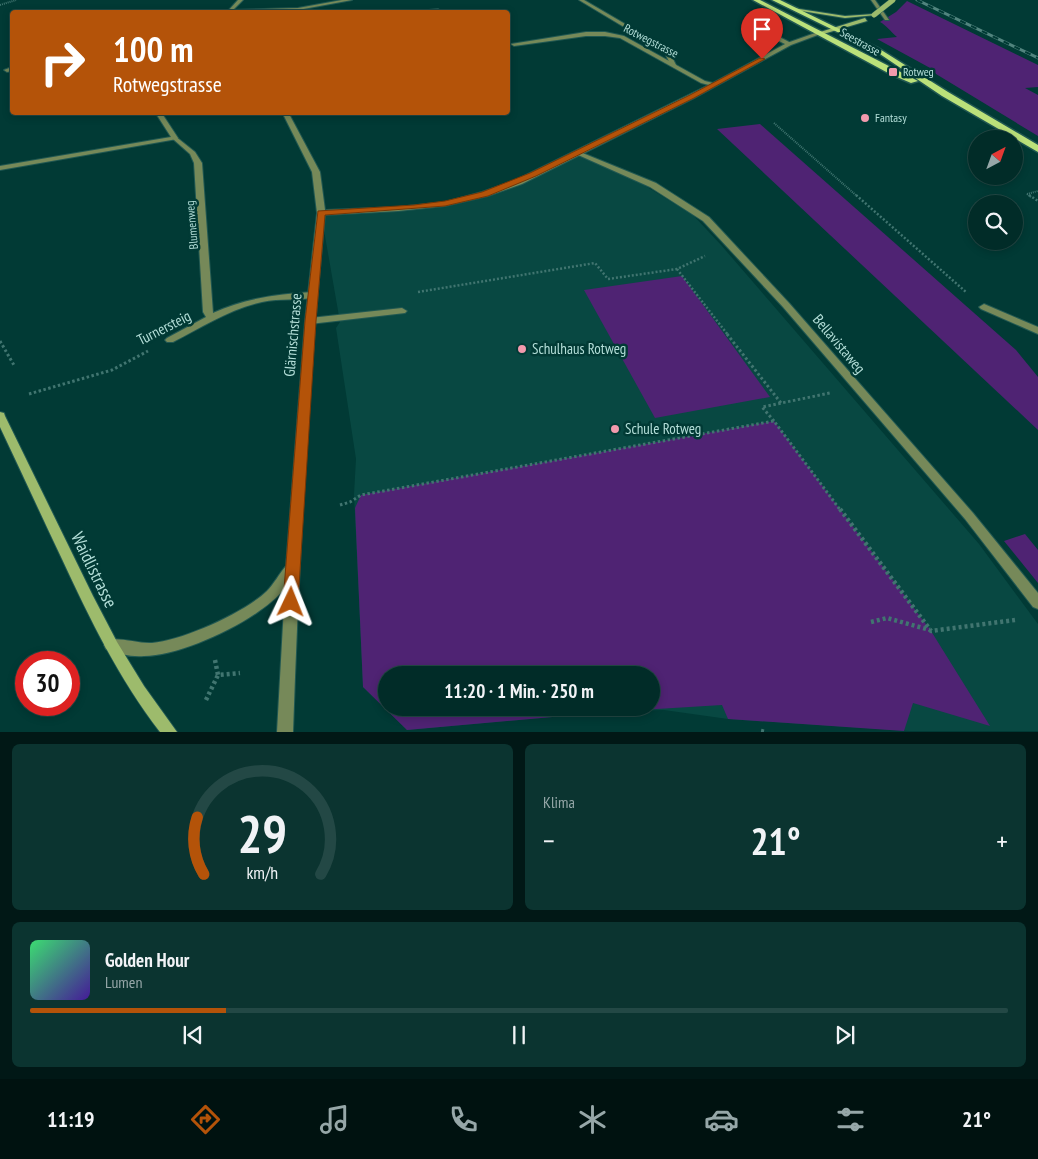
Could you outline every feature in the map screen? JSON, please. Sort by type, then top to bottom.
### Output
[{"type":"main road","name":"Seestrasse","points":[[756,0],[893,72],[945,94]]},
{"type":"main road","name":"Seestrasse","points":[[775,0],[876,49],[945,94],[1038,149]]},
{"type":"street","points":[[232,10],[241,0]]},
{"type":"street","points":[[275,10],[298,9],[350,0]]},
{"type":"street","points":[[581,0],[666,50],[672,65]]},
{"type":"street","points":[[873,0],[887,19]]},
{"type":"street","points":[[837,29],[874,15],[893,0]]},
{"type":"street","points":[[795,9],[845,17],[874,15]]},
{"type":"street","name":"Seestrasse","points":[[820,33],[837,29]]},
{"type":"street","points":[[749,34],[764,31],[789,44]]},
{"type":"street","points":[[321,213],[398,209],[445,204],[485,194],[519,182],[714,85],[789,44],[820,33]]},
{"type":"street","name":"Rotwegstrasse","points":[[514,44],[586,34],[605,34],[622,37],[703,82],[714,85]]},
{"type":"street","name":"Blumenweg","points":[[160,115],[175,138],[193,153],[198,163],[208,312],[212,318]]},
{"type":"street","name":"Glärnischstrasse","points":[[285,732],[292,568],[310,321],[321,213],[316,172],[287,115]]},
{"type":"street","points":[[0,168],[175,138]]},
{"type":"street","name":"Bellavistaweg","points":[[578,153],[653,185],[706,219],[786,305],[969,516],[1038,602]]},
{"type":"street","name":"Turnersteig","points":[[170,340],[212,318],[253,301],[279,296],[313,295]]},
{"type":"street","points":[[984,307],[1038,331]]},
{"type":"street","points":[[310,321],[402,312]]},
{"type":"street","name":"Waidlistrasse","points":[[0,416],[83,592],[111,645],[155,714],[170,732]]},
{"type":"street","points":[[111,645],[147,650],[180,642],[208,632],[247,613],[270,596],[292,568]]},
{"type":"path","points":[[0,5],[16,0]]},
{"type":"path","points":[[774,123],[984,307]]},
{"type":"path","points":[[1038,192],[1027,194],[1038,201]]},
{"type":"path","points":[[402,312],[397,295],[595,263],[608,279],[677,269],[704,258],[712,250],[733,247]]},
{"type":"path","points":[[677,269],[781,403]]},
{"type":"path","points":[[0,340],[14,367]]},
{"type":"path","name":"Turnersteig","points":[[29,394],[112,370],[170,340]]},
{"type":"path","points":[[857,388],[762,407],[931,631]]},
{"type":"path","points":[[340,505],[350,502],[361,495],[774,421]]},
{"type":"path","points":[[871,622],[887,618],[931,631],[1001,621]]},
{"type":"path","points":[[206,700],[218,675],[214,657]]},
{"type":"path","points":[[218,675],[240,673]]},
{"type":"path","points":[[761,731],[766,732]]},
{"type":"shaded area","points":[[907,1],[1038,65],[1038,87],[1025,88],[1038,95],[1038,136],[936,74],[932,69],[877,39],[897,37],[880,22],[896,12]]},
{"type":"shaded area","points":[[760,124],[1016,350],[1038,377],[1038,430],[717,129]]},
{"type":"shaded area","name":"Schule Rotweg","points":[[575,154],[639,182],[693,215],[979,544],[1038,624],[1038,731],[909,731],[728,719],[660,710],[660,666],[378,666],[378,702],[363,687],[354,494],[356,459],[336,328],[340,322],[321,213],[445,204],[485,194]]},
{"type":"shaded area","points":[[682,276],[770,397],[655,418],[584,290]]},
{"type":"shaded area","points":[[774,421],[931,631],[990,726],[913,703],[904,731],[728,719],[722,705],[660,709],[660,666],[378,666],[378,702],[363,687],[355,508],[361,495]]},
{"type":"shaded area","points":[[1025,534],[1038,550],[1038,583],[1004,541]]},
{"type":"shaded area","name":"Schule Rotweg","points":[[393,716],[563,716],[407,730]]},
{"type":"shaded area","points":[[393,716],[563,716],[407,730]]},
{"type":"railway","points":[[917,0],[1038,58]]},
{"type":"place","name":"Rotweg","points":[[893,72]]},
{"type":"place","name":"Fantasy","points":[[865,118]]},
{"type":"place","name":"Schulhaus Rotweg","points":[[522,349]]},
{"type":"place","name":"Schule Rotweg","points":[[615,429]]},
{"type":"route","points":[[291,602],[310,321],[321,213],[398,209],[445,204],[485,194],[519,182],[692,97],[762,59]]}]
